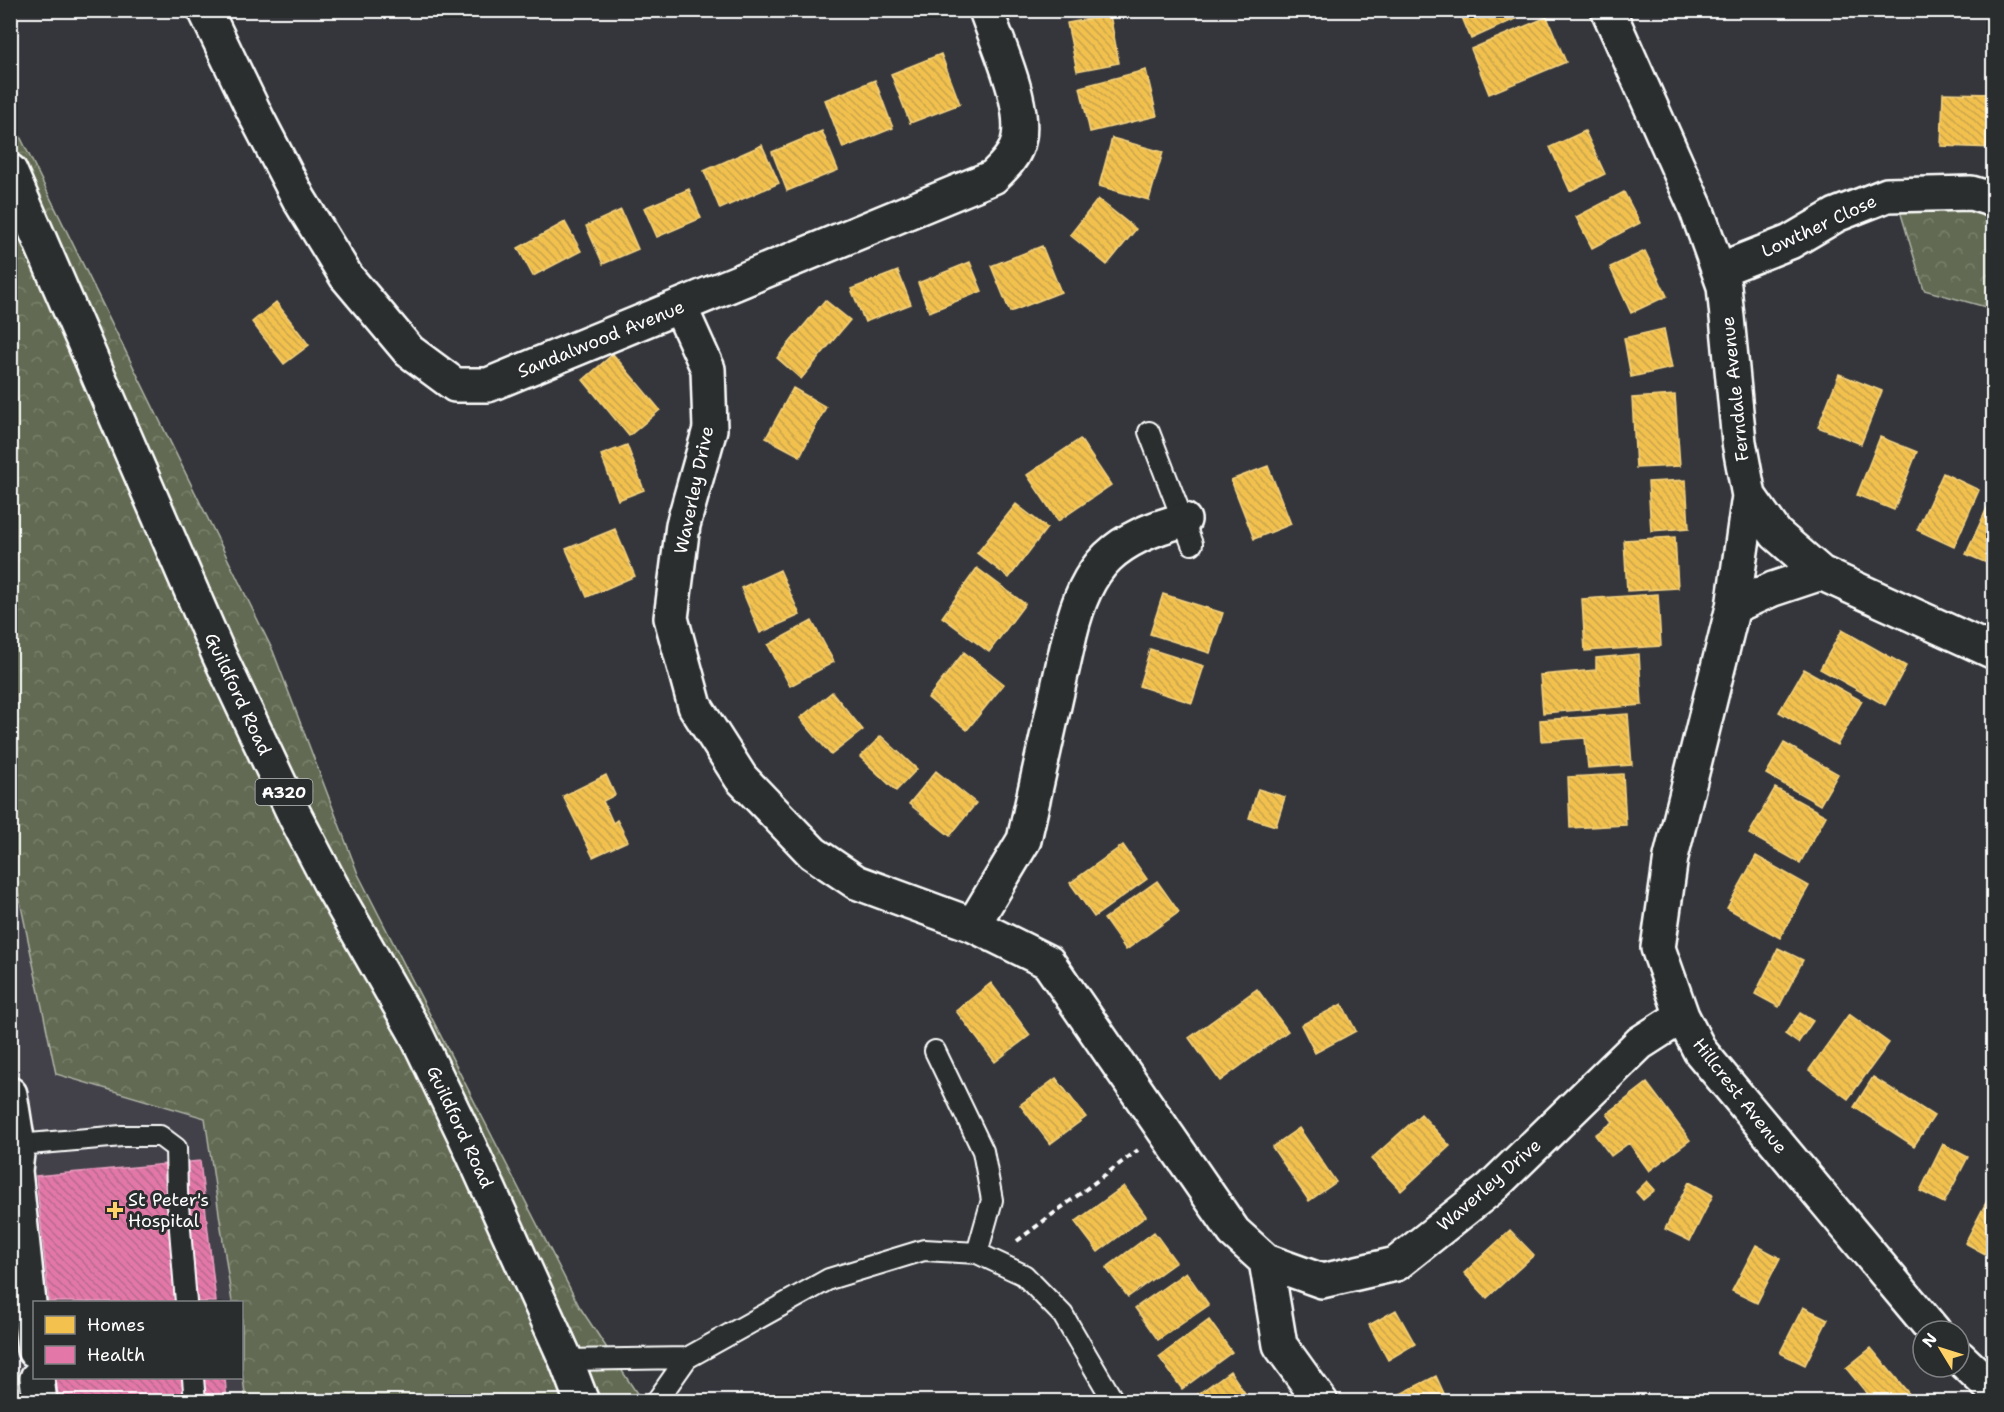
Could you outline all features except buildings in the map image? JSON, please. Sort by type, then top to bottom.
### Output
[{"type":"street","name":"Sandalwood Avenue","points":[[210,12],[256,118],[299,199],[346,276],[409,351],[455,385],[489,385],[993,177],[1016,149],[1020,133],[1020,114],[986,10]]},
{"type":"street","name":"Ferndale Avenue","points":[[1608,10],[1696,208],[1724,286],[1739,442],[1749,496],[1776,534],[1821,573],[1994,651]]},
{"type":"street","name":"Guildford Road","points":[[10,171],[219,655],[300,826],[415,1032],[464,1134],[566,1360],[582,1401]]},
{"type":"street","name":"Lowther Close","points":[[1719,270],[1790,242],[1836,215],[1887,195],[1971,193],[1994,200]]},
{"type":"street","name":"Waverley Drive","points":[[680,307],[708,369],[710,429],[683,525],[671,618],[695,706],[741,778],[813,853],[856,882],[973,926],[1048,962],[1234,1232],[1266,1261],[1322,1281],[1396,1264],[1490,1189],[1640,1043],[1682,1016]]},
{"type":"street","name":"Hillcrest Avenue","points":[[1749,496],[1733,606],[1671,857],[1658,948],[1682,1016],[1700,1051],[1924,1319]]},
{"type":"street","points":[[973,926],[1024,840],[1070,633],[1078,601],[1084,589],[1100,565],[1120,547],[1142,533],[1188,532]]},
{"type":"street","points":[[1733,606],[1773,589],[1821,573]]},
{"type":"street","points":[[10,1094],[14,1163],[33,1341]]},
{"type":"street","points":[[1266,1261],[1280,1346],[1321,1401]]},
{"type":"street","points":[[1971,1369],[1994,1390]]},
{"type":"street","points":[[38,1379],[40,1401]]},
{"type":"lane","points":[[1149,432],[1188,532]]},
{"type":"lane","points":[[935,1051],[983,1151],[992,1200],[984,1256]]},
{"type":"lane","points":[[14,1163],[122,1136],[160,1136],[176,1148],[177,1193],[186,1301]]},
{"type":"lane","points":[[656,1401],[687,1358],[829,1279],[924,1250],[984,1256],[1024,1275],[1063,1315],[1114,1401]]},
{"type":"lane","points":[[566,1360],[687,1358]]},
{"type":"lane","points":[[193,1379],[195,1401]]},
{"type":"path","points":[[984,1256],[1164,1130]]},
{"type":"shaded area","name":"St Peter's Hospital","points":[[10,853],[56,1074],[205,1118],[232,1301],[33,1301],[33,1379],[243,1378],[246,1401],[11,1401]]},
{"type":"green space","points":[[10,116],[273,651],[358,874],[579,1306],[642,1401],[246,1401],[243,1378],[243,1301],[232,1301],[205,1118],[56,1074],[10,853]]},
{"type":"green space","points":[[1993,200],[1993,309],[1924,290],[1898,204]]},
{"type":"place","name":"St Peter's Hospital","points":[[115,1210]]}]
